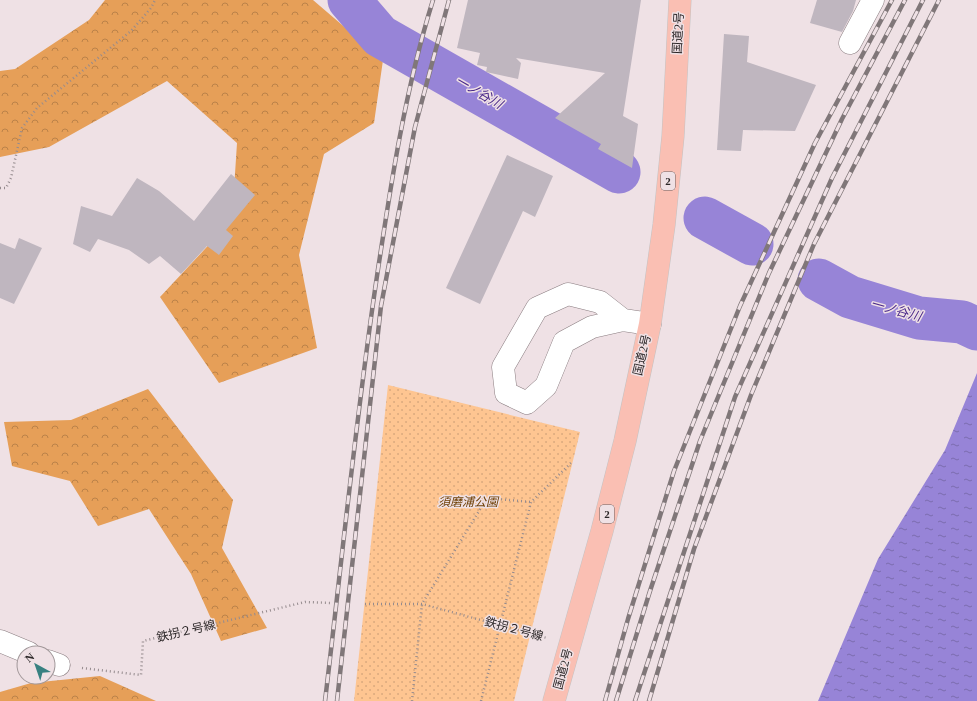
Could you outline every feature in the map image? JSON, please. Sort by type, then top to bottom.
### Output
[{"type":"highway","name":"国道2号","points":[[554,701],[602,532],[625,441],[650,324],[664,225],[673,136],[680,0]]},
{"type":"street","points":[[850,43],[873,0]]},
{"type":"street","points":[[623,320],[600,302],[568,294],[536,308],[503,367],[506,393],[527,403],[546,386],[564,342],[592,327],[623,320],[650,324]]},
{"type":"street","points":[[0,641],[16,648]]},
{"type":"path","points":[[0,188],[6,188],[11,178],[22,128],[37,108],[131,31],[151,8],[155,0]]},
{"type":"path","points":[[481,701],[531,502],[573,461]]},
{"type":"path","points":[[412,701],[422,604],[487,498],[531,502]]},
{"type":"path","name":"鉄拐２号線","points":[[56,663],[141,676],[143,641],[305,602],[332,603]]},
{"type":"path","name":"鉄拐２号線","points":[[365,604],[422,604],[569,644]]},
{"type":"green space","points":[[105,0],[313,0],[383,60],[374,123],[324,154],[299,255],[317,348],[219,383],[160,297],[232,220],[237,143],[167,81],[49,147],[0,157],[0,71],[15,69],[89,20]]},
{"type":"green space","name":"須磨浦公園","points":[[388,385],[580,432],[514,701],[354,701]]},
{"type":"green space","points":[[148,389],[233,500],[222,548],[267,628],[221,641],[191,574],[149,509],[98,526],[70,481],[12,466],[4,422],[71,420]]},
{"type":"green space","points":[[100,676],[156,701],[0,701],[0,692],[24,685],[56,685],[56,680]]},
{"type":"water","points":[[977,373],[977,701],[818,701],[878,559],[945,450]]},
{"type":"building","points":[[468,0],[641,0],[623,116],[638,124],[632,168],[598,149],[601,144],[555,118],[605,73],[516,58],[521,63],[518,79],[486,72],[487,67],[477,65],[480,53],[457,48]]},
{"type":"building","points":[[817,0],[856,0],[853,11],[842,32],[810,23]]},
{"type":"building","points":[[724,34],[749,36],[747,62],[816,85],[795,131],[743,130],[741,151],[717,150]]},
{"type":"building","points":[[507,155],[553,176],[535,217],[523,211],[480,304],[446,288]]},
{"type":"building","points":[[231,174],[255,195],[226,230],[233,236],[219,255],[207,246],[181,274],[160,256],[149,264],[129,250],[98,239],[90,252],[73,244],[81,206],[112,216],[137,178],[159,191],[194,221]]},
{"type":"building","points":[[19,238],[42,248],[14,304],[0,298],[0,243],[15,249]]},
{"type":"waterway","name":"一ノ谷川","points":[[349,0],[380,36],[619,172]]},
{"type":"waterway","name":"一ノ谷川","points":[[705,218],[752,244]]},
{"type":"waterway","name":"一ノ谷川","points":[[819,280],[850,297],[919,318],[962,322],[977,329]]},
{"type":"railway","points":[[325,701],[362,382],[382,241],[393,172],[414,68],[433,0]]},
{"type":"railway","points":[[337,701],[381,306],[415,127],[449,0]]},
{"type":"railway","points":[[605,701],[628,619],[674,471],[740,306],[815,143],[892,0]]},
{"type":"railway","points":[[616,701],[650,591],[700,441],[769,273],[842,119],[905,0]]},
{"type":"railway","points":[[635,701],[735,397],[832,178],[923,0]]},
{"type":"railway","points":[[649,701],[694,549],[751,395],[814,244],[939,0]]}]
